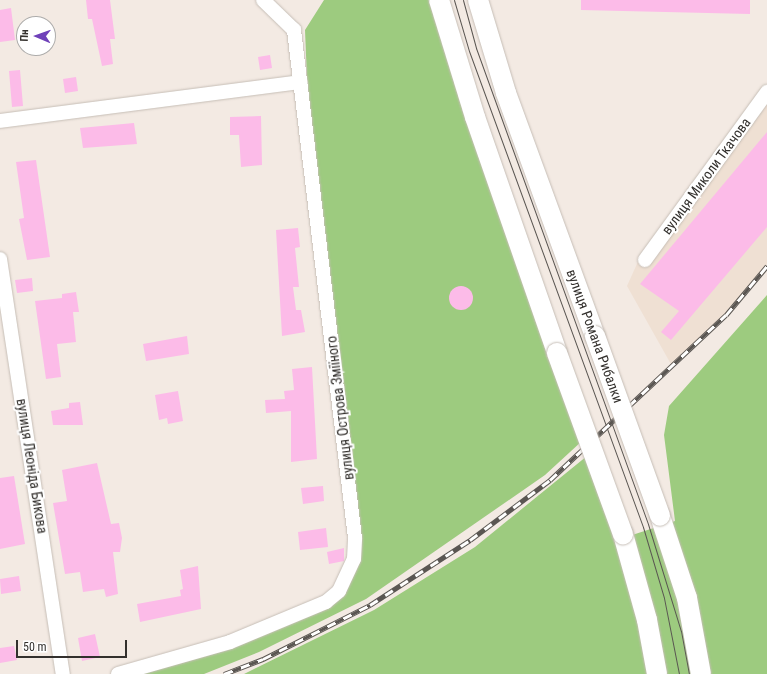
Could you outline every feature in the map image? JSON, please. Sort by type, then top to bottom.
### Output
[{"type":"main road","points":[[439,0],[474,117],[623,534],[647,620],[657,674]]},
{"type":"main road","name":"вулиця Романа Рибалки","points":[[478,0],[506,93],[660,516],[687,598],[701,674]]},
{"type":"street","name":"вулиця Острова Зміїного","points":[[118,674],[230,642],[326,602],[339,591],[354,559],[356,538],[294,30],[263,0]]},
{"type":"street","points":[[0,121],[300,82]]},
{"type":"street","name":"вулиця Миколи Ткачова","points":[[644,260],[767,92]]},
{"type":"street","name":"вулиця Леоніда Бикова","points":[[0,259],[63,674]]},
{"type":"shaded area","points":[[767,97],[767,264],[726,315],[672,366],[627,286],[641,255]]},
{"type":"green space","points":[[324,0],[432,0],[582,441],[545,475],[366,599],[259,652],[204,674],[129,674],[330,603],[358,560],[307,80],[305,30]]},
{"type":"green space","points":[[767,295],[767,674],[244,674],[374,610],[475,547],[587,456],[620,539],[675,521],[664,435],[669,406]]},
{"type":"building","points":[[86,0],[110,0],[115,39],[110,39],[113,64],[102,66],[92,19],[88,19]]},
{"type":"building","points":[[581,0],[750,0],[750,14],[581,10]]},
{"type":"building","points":[[11,8],[15,40],[0,42],[0,10]]},
{"type":"building","points":[[270,55],[272,68],[260,70],[258,57]]},
{"type":"building","points":[[20,70],[23,106],[12,107],[9,71]]},
{"type":"building","points":[[76,77],[78,91],[65,93],[63,79]]},
{"type":"building","points":[[261,116],[262,165],[241,167],[239,135],[230,135],[230,117]]},
{"type":"building","points":[[134,123],[137,144],[83,148],[80,128]]},
{"type":"building","points":[[767,132],[767,227],[671,340],[661,332],[679,311],[640,284]]},
{"type":"building","points":[[36,160],[50,257],[27,260],[19,219],[24,218],[16,162]]},
{"type":"building","points":[[298,228],[300,247],[295,248],[299,287],[293,287],[296,310],[301,310],[305,332],[282,336],[276,230]]},
{"type":"building","points":[[32,278],[33,291],[17,293],[15,280]]},
{"type":"building","points":[[461,286],[470,289],[473,298],[470,307],[461,310],[452,307],[449,298],[452,289]]},
{"type":"building","points":[[76,292],[79,312],[73,312],[76,342],[57,344],[61,377],[46,379],[35,301],[62,298],[62,294]]},
{"type":"building","points":[[187,336],[189,354],[146,361],[143,344]]},
{"type":"building","points":[[312,367],[317,459],[291,462],[291,411],[266,413],[265,400],[285,399],[284,391],[294,390],[292,369]]},
{"type":"building","points":[[178,391],[183,421],[168,424],[167,418],[159,420],[155,395]]},
{"type":"building","points":[[80,402],[83,425],[53,425],[51,411],[69,408],[69,403]]},
{"type":"building","points":[[97,463],[111,524],[119,523],[122,538],[120,552],[113,552],[118,594],[106,597],[104,589],[83,592],[80,572],[65,574],[53,503],[67,501],[62,470]]},
{"type":"building","points":[[14,476],[25,544],[0,549],[0,478]]},
{"type":"building","points":[[323,486],[324,501],[303,504],[301,488]]},
{"type":"building","points":[[326,528],[328,547],[300,550],[298,532]]},
{"type":"building","points":[[344,548],[344,561],[329,564],[327,552]]},
{"type":"building","points":[[198,566],[201,609],[140,622],[137,604],[181,596],[180,590],[183,589],[180,570]]},
{"type":"building","points":[[19,576],[21,591],[1,594],[0,579]]},
{"type":"building","points":[[95,634],[100,657],[82,661],[78,638]]},
{"type":"building","points":[[14,646],[17,660],[0,663],[0,648]]},
{"type":"tram line","points":[[454,0],[469,51],[643,527],[664,598],[679,674]]},
{"type":"tram line","points":[[463,0],[476,48],[648,524],[681,631],[689,674]]},
{"type":"railway","points":[[224,674],[263,659],[370,605],[470,540],[550,480],[726,315],[767,266]]}]
